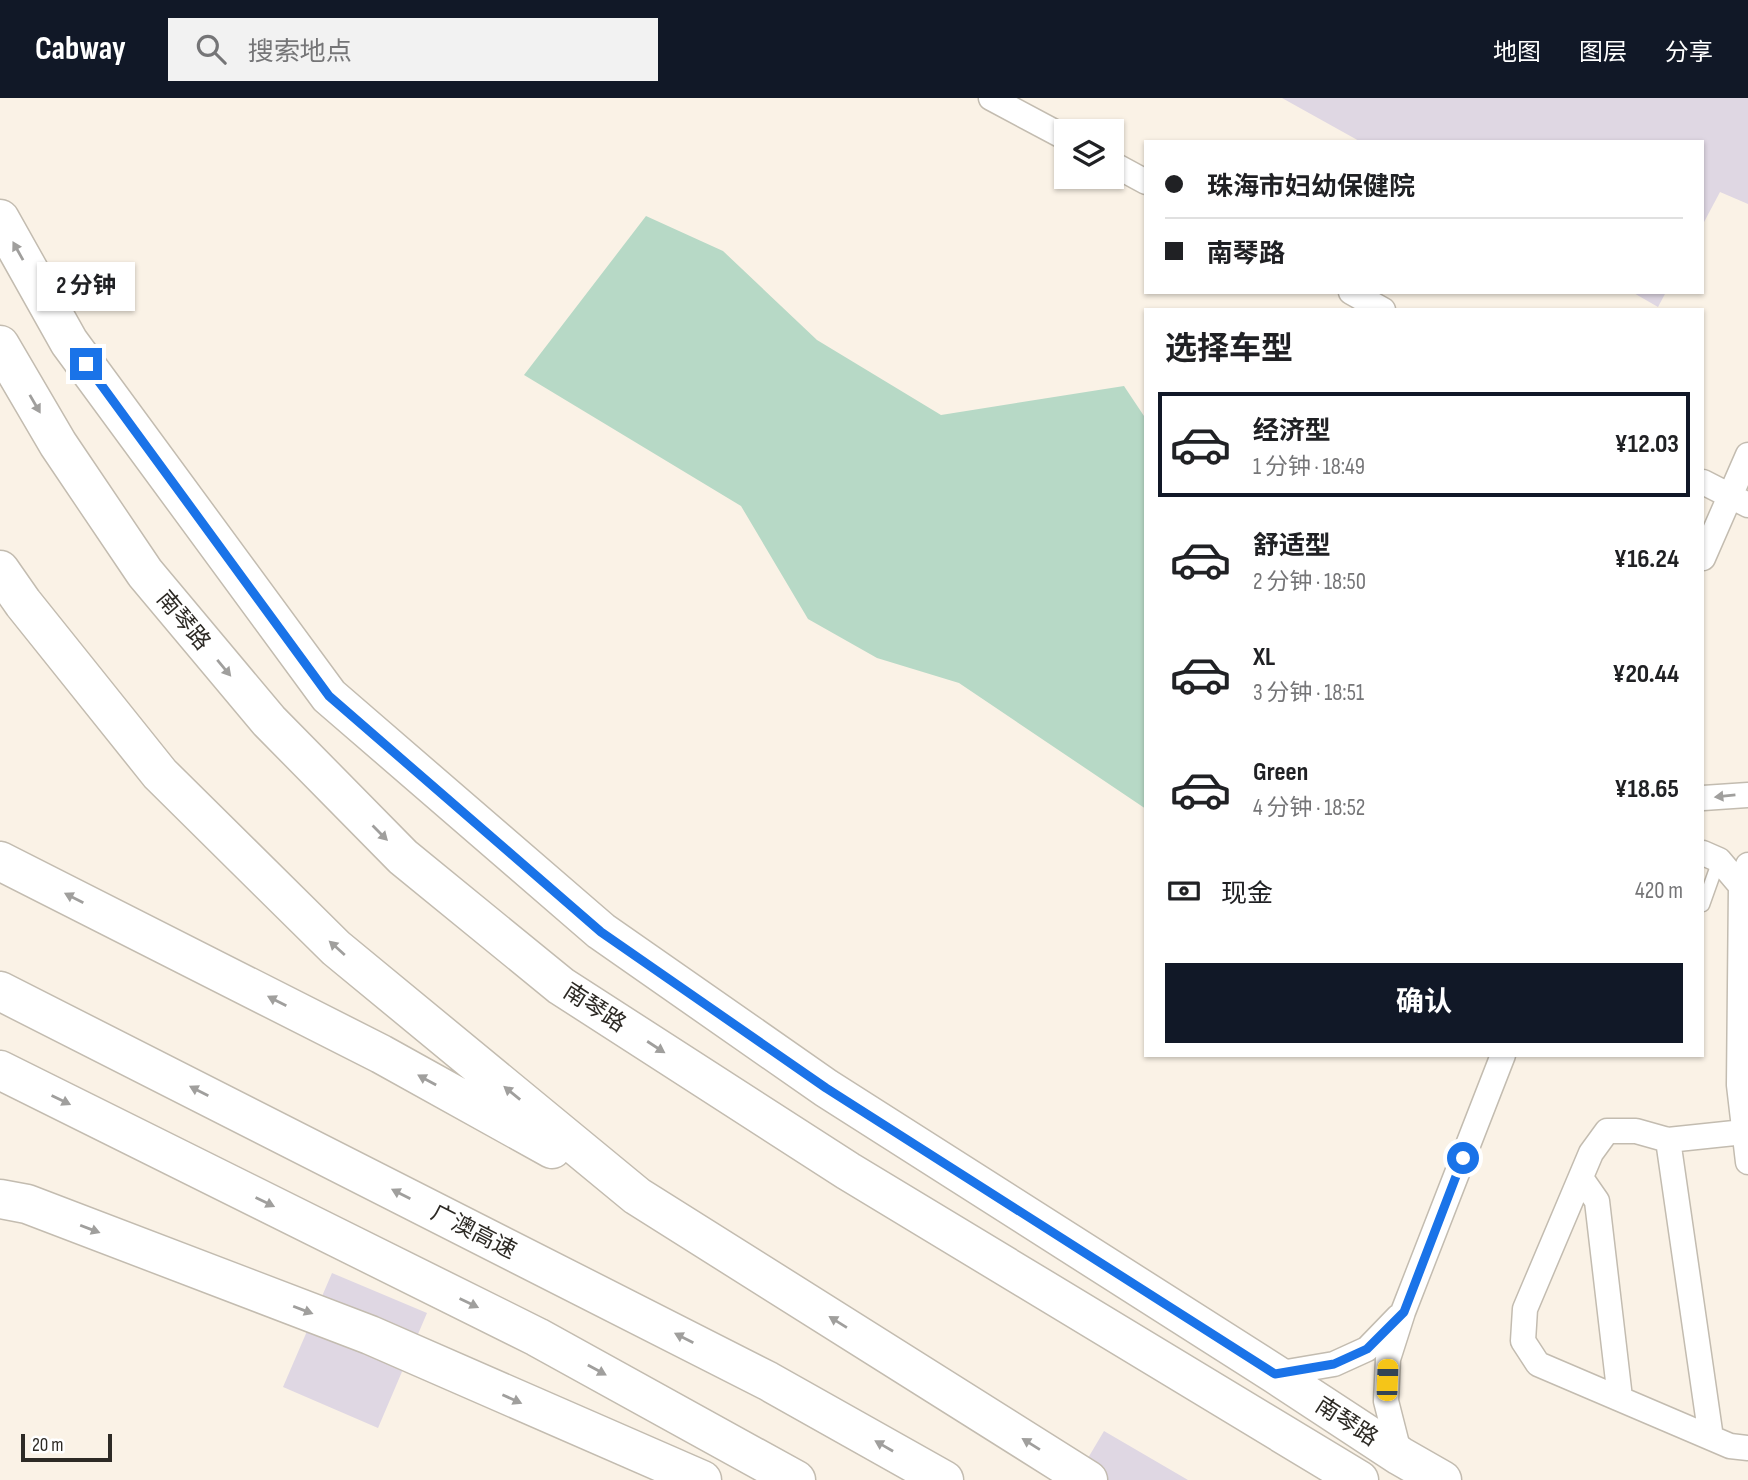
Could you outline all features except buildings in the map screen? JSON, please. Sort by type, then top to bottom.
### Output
[{"type":"main road","name":"南琴路","points":[[0,219],[69,342],[329,696],[601,932],[826,1088],[1400,1456],[1442,1480]]},
{"type":"main road","name":"南琴路","points":[[0,345],[58,444],[145,573],[270,721],[403,857],[561,986],[848,1171],[1359,1480]]},
{"type":"main road","points":[[0,570],[23,603],[160,774],[336,948],[637,1196]]},
{"type":"main road","points":[[0,861],[381,1054],[637,1196],[1088,1480]]},
{"type":"main road","name":"广澳高速","points":[[0,990],[768,1381],[944,1480]]},
{"type":"main road","points":[[0,1070],[537,1337],[796,1480]]},
{"type":"main road","points":[[9,1197],[370,1335],[702,1480]]},
{"type":"street","points":[[991,98],[1054,132]]},
{"type":"street","points":[[1124,170],[1144,181]]},
{"type":"street","points":[[1355,294],[1379,308]]},
{"type":"street","points":[[1704,556],[1738,500],[1748,455]]},
{"type":"street","points":[[1704,483],[1738,500]]},
{"type":"street","points":[[1704,798],[1748,795]]},
{"type":"street","points":[[1711,857],[1745,875],[1739,1085],[1748,1162]]},
{"type":"street","points":[[1400,1456],[1386,1401],[1388,1359],[1502,1057]]},
{"type":"street","points":[[1744,1132],[1668,1140],[1636,1131],[1607,1131],[1591,1153],[1525,1309],[1523,1341],[1538,1364],[1730,1446],[1748,1448]]},
{"type":"street","points":[[1668,1140],[1711,1438]]},
{"type":"street","points":[[1581,1178],[1597,1201],[1620,1398]]},
{"type":"street","points":[[1275,1374],[1334,1364],[1367,1349],[1404,1312]]},
{"type":"lane","points":[[1704,899],[1711,857]]},
{"type":"green space","points":[[646,216],[723,251],[817,340],[941,415],[1124,386],[1144,416],[1144,808],[959,683],[877,658],[808,619],[741,506],[524,375]]},
{"type":"route","points":[[86,364],[329,696],[601,932],[826,1088],[1275,1374],[1334,1364],[1367,1349],[1404,1312],[1463,1158]]}]
